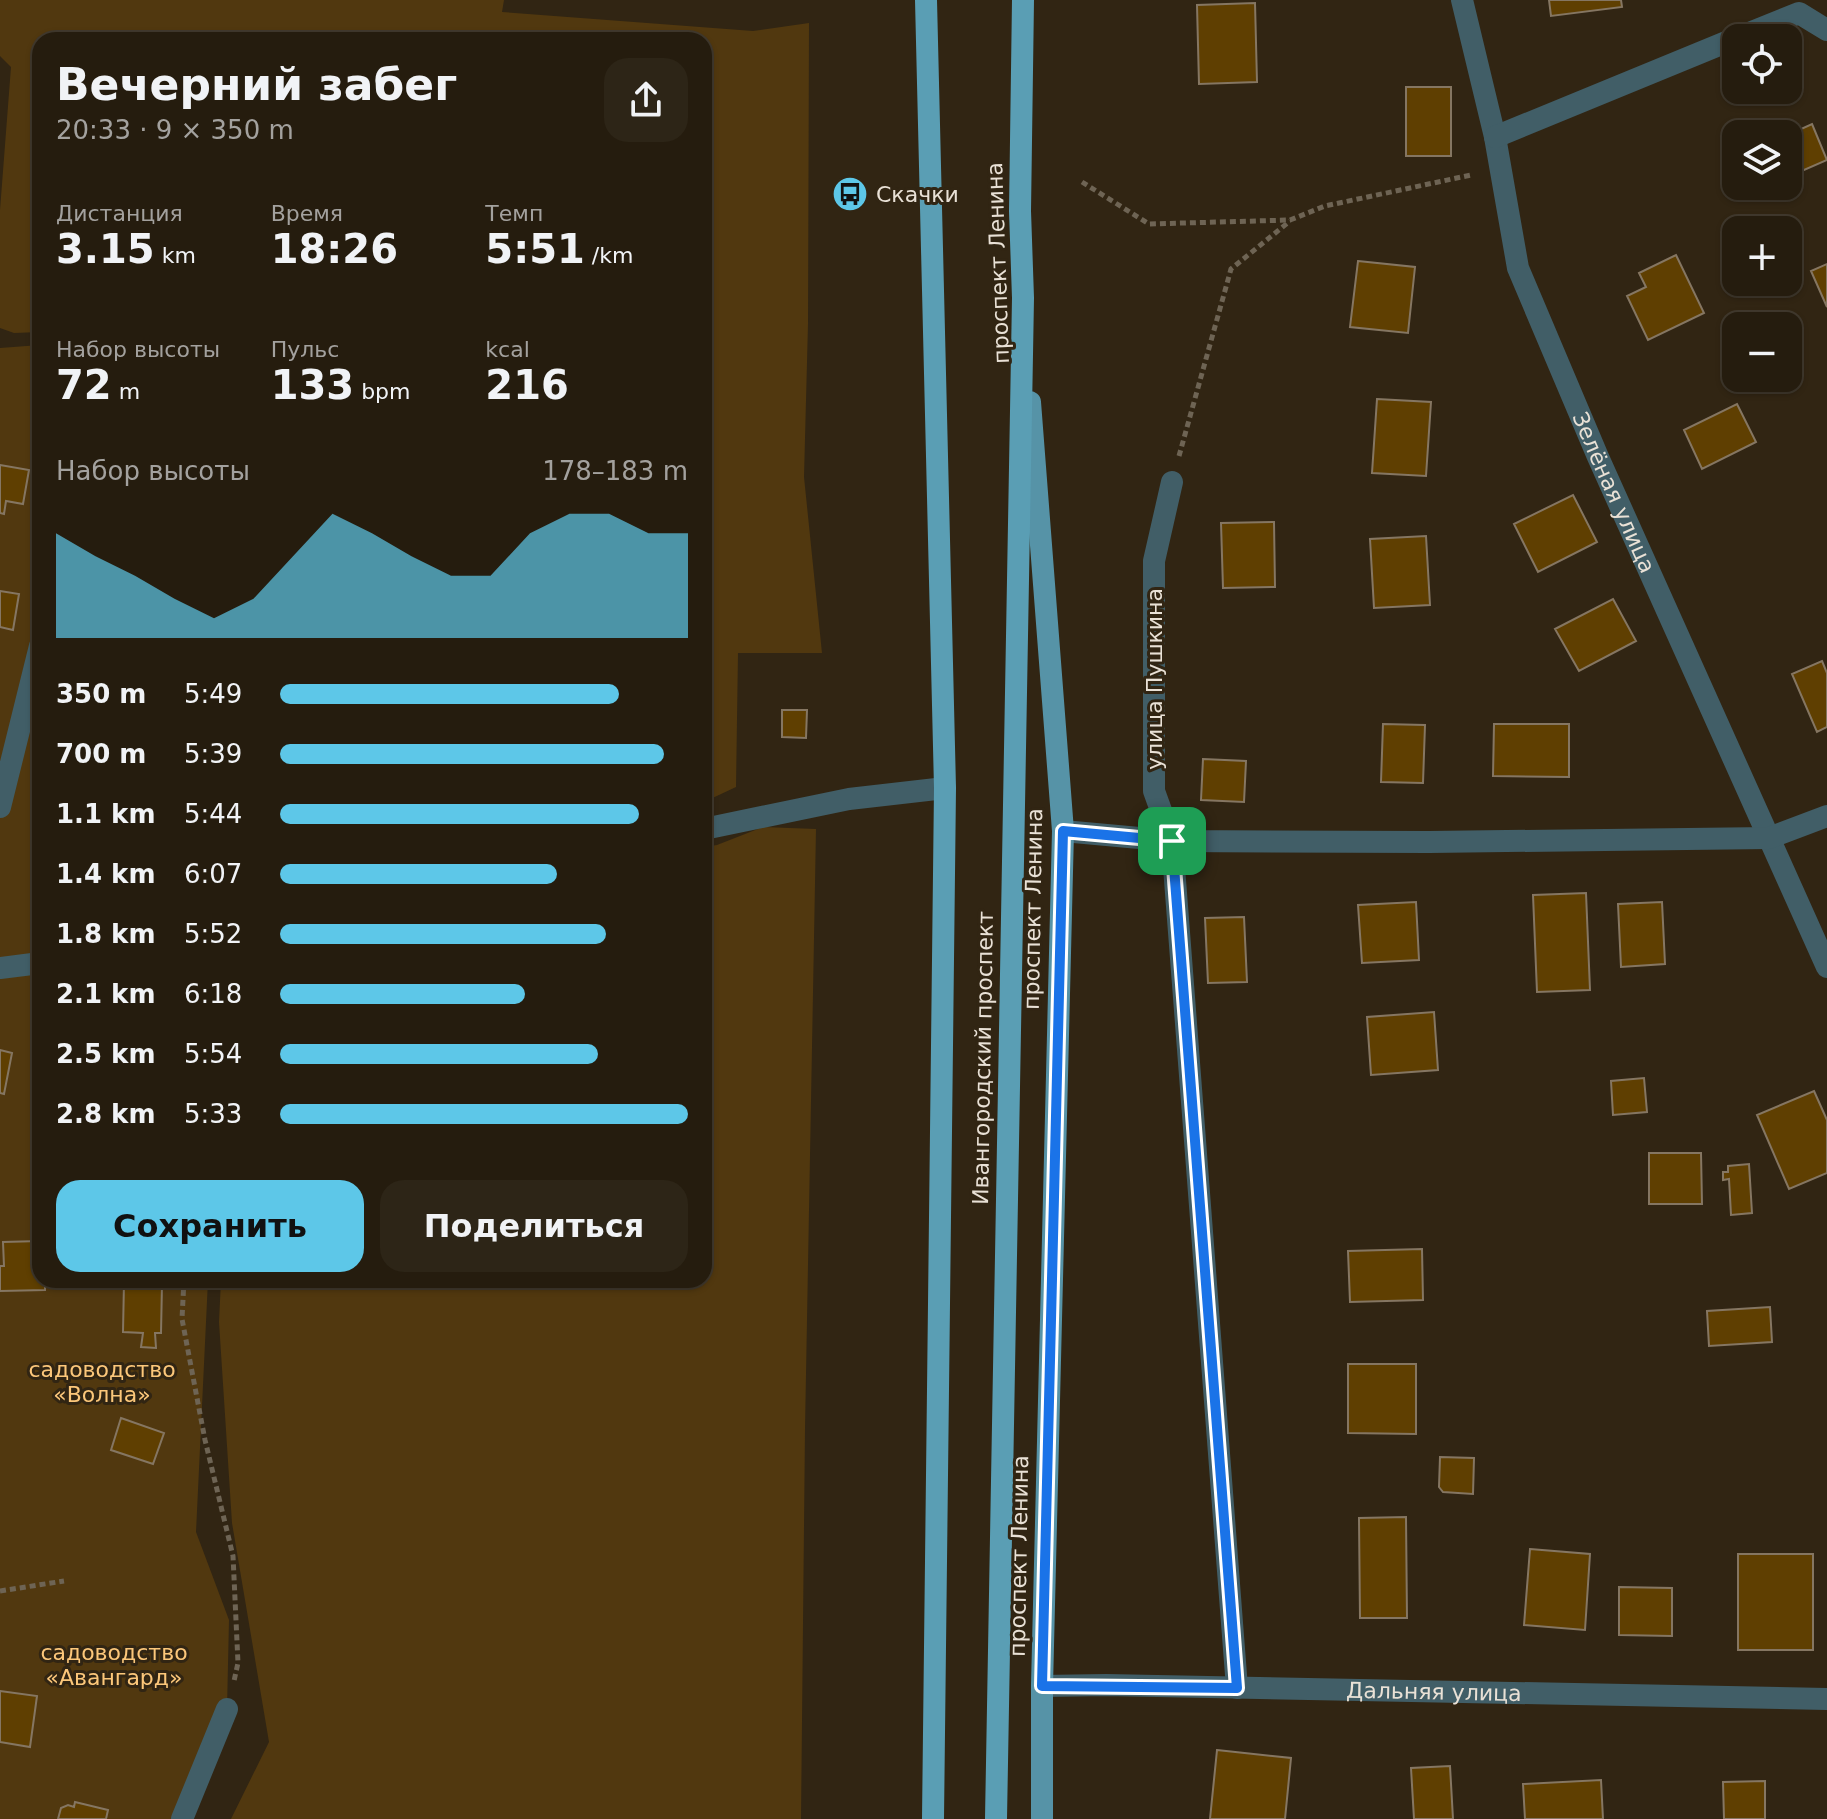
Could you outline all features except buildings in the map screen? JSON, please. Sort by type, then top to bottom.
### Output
[{"type":"highway","points":[[926,0],[945,788],[933,1819]]},
{"type":"highway","name":"проспект Ленина","points":[[1023,0],[1020,211],[1023,298]]},
{"type":"highway","name":"Ивангородский проспект","points":[[996,1819],[1023,298]]},
{"type":"main road","name":"проспект Ленина","points":[[1023,298],[1063,831],[1042,1686],[1042,1819]]},
{"type":"street","name":"Зелёная улица","points":[[1462,0],[1495,137],[1518,268],[1598,457],[1827,967]]},
{"type":"street","points":[[1771,24],[1799,13],[1827,30]]},
{"type":"street","points":[[1495,137],[1722,44]]},
{"type":"street","name":"улица Пушкина","points":[[1172,482],[1154,561],[1154,791],[1172,841],[1237,1688]]},
{"type":"street","points":[[0,807],[32,678]]},
{"type":"street","points":[[712,827],[849,799],[945,788]]},
{"type":"street","points":[[1063,831],[1172,841],[1769,838],[1827,816]]},
{"type":"street","points":[[0,968],[32,964]]},
{"type":"street","name":"Дальняя улица","points":[[1042,1686],[1827,1699]]},
{"type":"street","points":[[182,1819],[227,1709]]},
{"type":"path","points":[[1172,482],[1231,269],[1290,220],[1325,206],[1501,169]]},
{"type":"path","points":[[1082,182],[1149,224],[1290,220]]},
{"type":"path","points":[[184,1288],[182,1319],[205,1440],[233,1556],[238,1663],[227,1709]]},
{"type":"path","points":[[0,1591],[64,1581]]},
{"type":"green space","points":[[0,0],[504,0],[502,12],[753,31],[809,23],[804,477],[822,653],[738,653],[736,787],[712,798],[712,32],[32,32],[32,332],[14,333],[0,328],[0,210],[11,67],[0,56]]},
{"type":"green space","points":[[32,346],[32,1288],[208,1288],[196,1532],[229,1620],[227,1709],[182,1819],[0,1819],[0,348]]},
{"type":"green space","points":[[763,827],[816,829],[801,1819],[231,1819],[269,1742],[232,1523],[219,1322],[221,1288],[712,1288],[712,846]]},
{"type":"place","name":"Скачки","points":[[850,194]]},
{"type":"route","points":[[1063,831],[1172,841],[1237,1688],[1042,1686],[1063,831]]},
{"type":"park label","name":"садоводство «Волна»","points":[[102,1382]]},
{"type":"park label","name":"садоводство «Авангард»","points":[[114,1664]]}]
